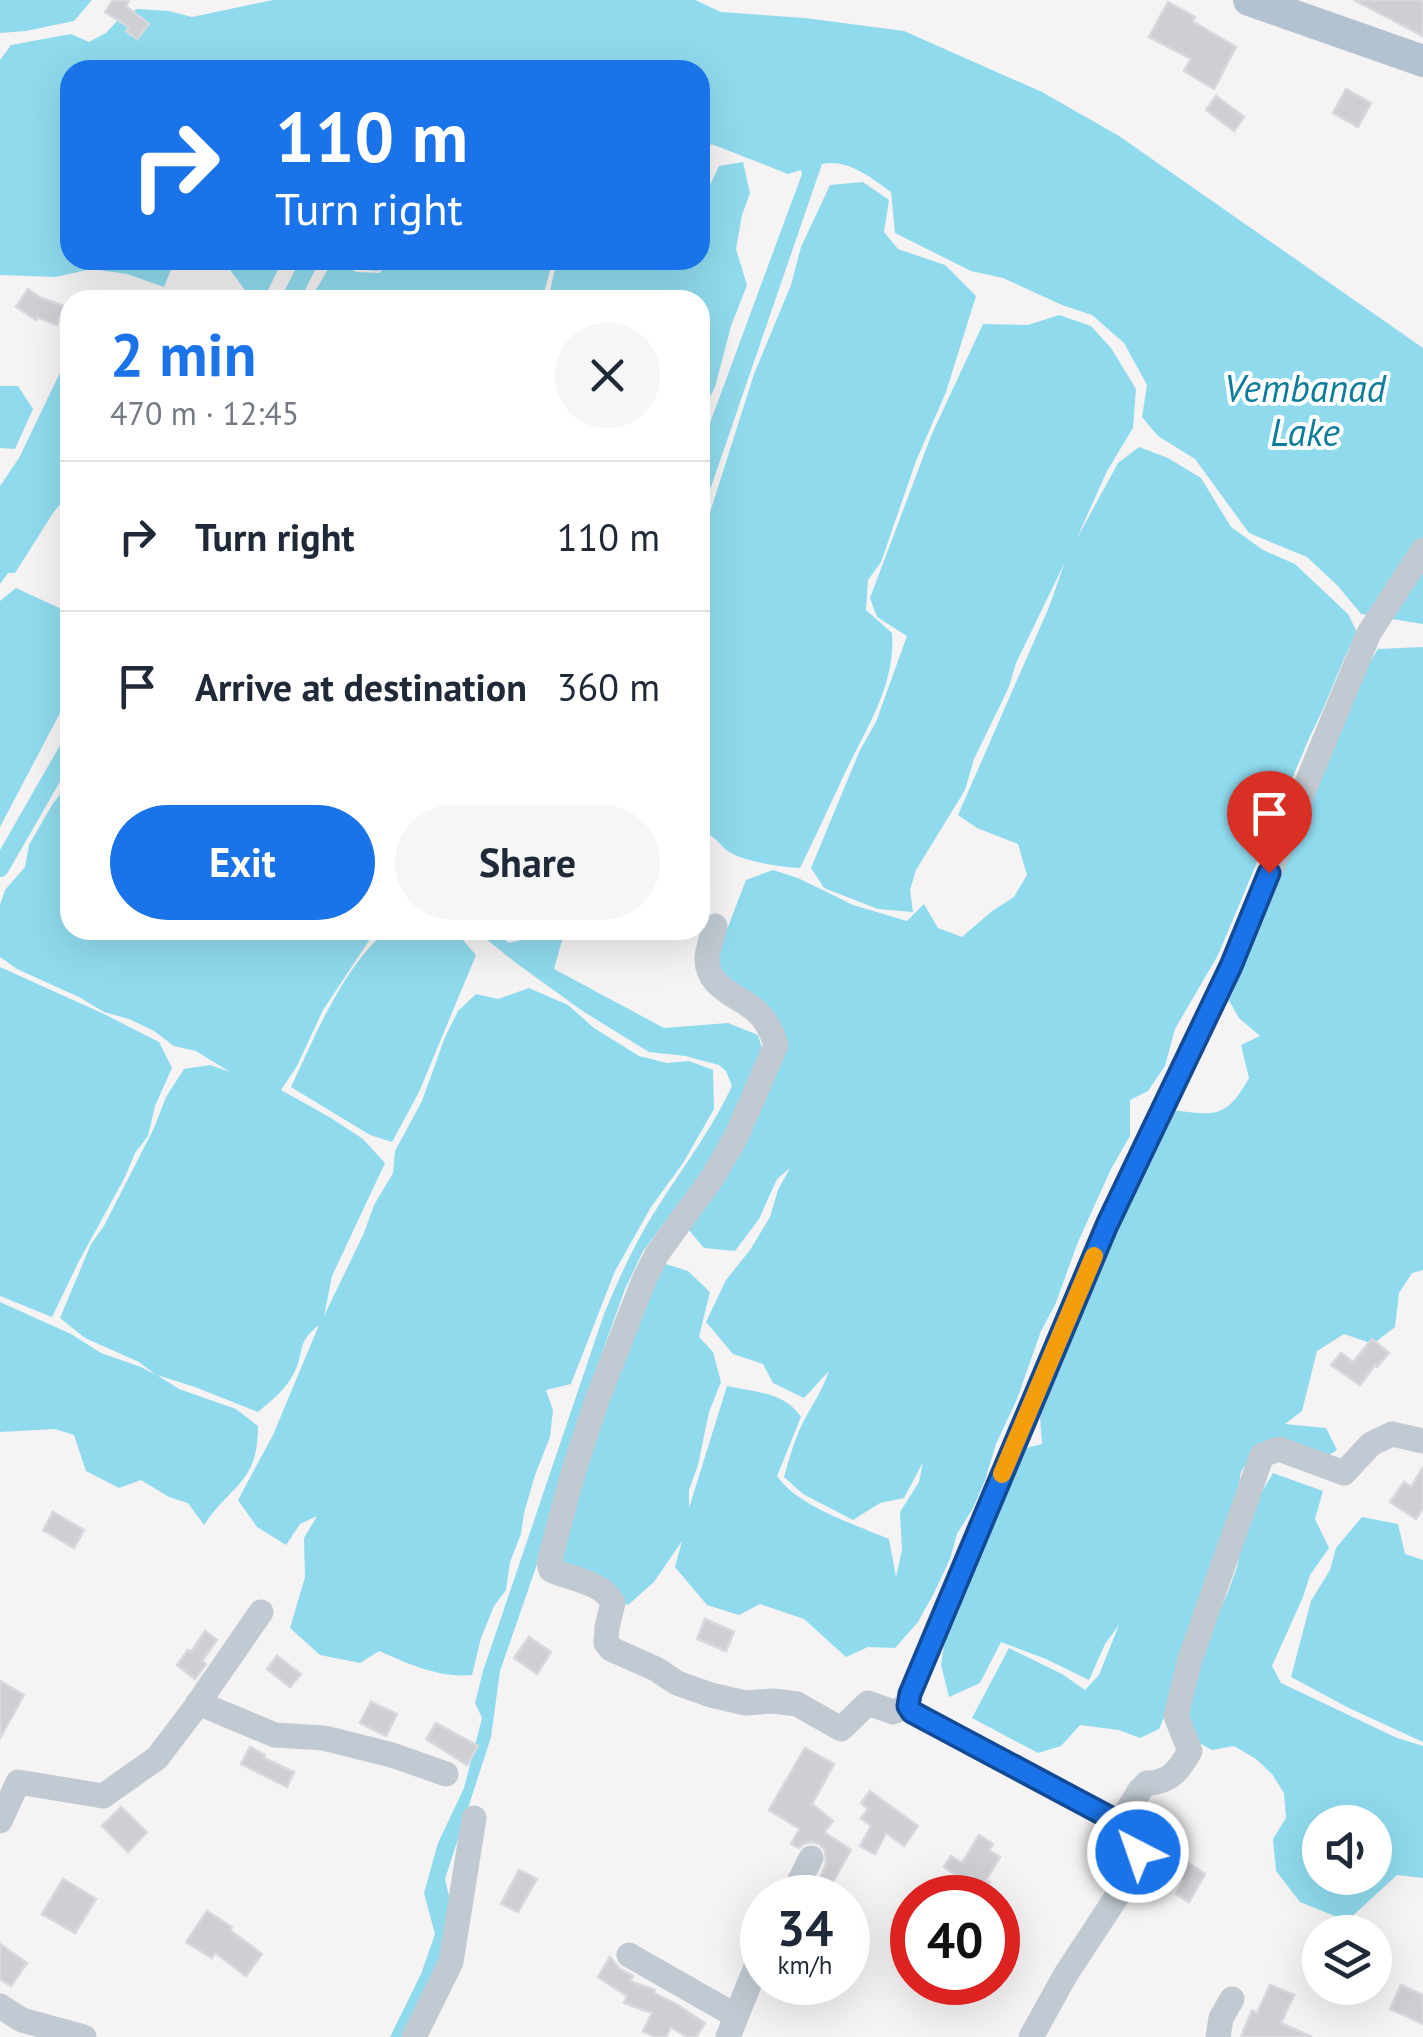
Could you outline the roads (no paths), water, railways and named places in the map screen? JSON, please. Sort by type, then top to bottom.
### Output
[{"type":"main road","points":[[1250,0],[1423,61]]},
{"type":"street","points":[[1031,2037],[1066,1974],[1129,1878],[1138,1852],[1134,1838],[1120,1823],[912,1712],[908,1706],[910,1694],[1107,1225],[1231,966],[1369,633],[1423,550]]},
{"type":"street","points":[[715,926],[707,959],[709,969],[720,987],[757,1011],[771,1029],[776,1044],[736,1136],[712,1178],[656,1254],[644,1280],[597,1400],[548,1563],[551,1570],[609,1594],[613,1603],[606,1643],[611,1649],[711,1696],[746,1703],[796,1704],[841,1729],[868,1703],[893,1712],[908,1706]]},
{"type":"street","points":[[1120,1823],[1140,1790],[1147,1783],[1170,1778],[1190,1751],[1176,1716],[1190,1659],[1262,1454],[1278,1449],[1344,1474],[1371,1444],[1392,1434],[1423,1442]]},
{"type":"street","points":[[0,1821],[18,1782],[103,1796],[157,1758],[261,1612]]},
{"type":"street","points":[[198,1702],[275,1735],[324,1738],[392,1754],[446,1774]]},
{"type":"street","points":[[414,2037],[451,1962],[474,1818]]},
{"type":"street","points":[[802,1875],[811,1858]]},
{"type":"street","points":[[629,1954],[732,2026]]},
{"type":"street","points":[[1218,2037],[1220,2018],[1232,1999]]},
{"type":"street","points":[[13,2021],[84,2037]]},
{"type":"water","points":[[0,0],[92,0],[74,21],[0,33]]},
{"type":"water","name":"Vembanad Lake","points":[[273,0],[695,0],[721,12],[904,31],[1042,92],[1119,136],[1423,348],[1423,624],[1361,614],[1307,557],[1249,533],[1195,459],[1158,436],[1142,417],[1147,385],[1124,343],[1092,315],[1003,278],[971,271],[895,233],[891,192],[859,170],[841,164],[822,164],[710,490],[710,423],[802,174],[801,170],[788,174],[710,144],[710,60],[60,60],[60,270],[87,270],[55,277],[0,275],[0,60],[11,45],[71,34],[89,42],[137,9],[192,17]]},
{"type":"water","points":[[743,162],[750,193],[736,249],[747,285],[710,396],[710,290],[550,290],[555,270],[710,270],[710,185],[719,166]]},
{"type":"water","points":[[863,182],[889,200],[884,232],[898,249],[945,265],[976,296],[946,392],[916,461],[881,562],[868,580],[866,610],[892,633],[884,689],[800,868],[739,857],[710,835],[710,513],[754,374],[791,285],[801,247],[830,185]]},
{"type":"water","name":"Vembanad Lake","points":[[99,270],[171,270],[164,287],[127,274]]},
{"type":"water","points":[[230,270],[278,270],[268,290],[245,290]]},
{"type":"water","points":[[328,270],[550,270],[545,290],[316,290]]},
{"type":"water","points":[[1059,315],[1091,326],[1111,348],[1136,389],[1133,428],[1107,471],[1076,540],[1118,463],[1139,447],[1168,458],[1201,478],[1231,527],[1263,550],[1295,564],[1348,614],[1357,632],[1218,955],[1175,1029],[1165,1066],[1148,1091],[1130,1100],[1130,1136],[1078,1242],[985,1480],[918,1622],[895,1648],[868,1647],[846,1657],[804,1619],[760,1604],[739,1615],[707,1605],[675,1567],[682,1541],[654,1582],[628,1605],[551,1565],[653,1260],[688,1271],[710,1292],[699,1337],[713,1352],[721,1382],[689,1490],[689,1508],[727,1386],[768,1394],[786,1402],[801,1417],[777,1476],[798,1497],[889,1539],[896,1577],[902,1550],[900,1512],[919,1482],[923,1462],[904,1498],[880,1503],[853,1520],[803,1494],[784,1477],[800,1430],[829,1371],[804,1398],[773,1383],[763,1364],[733,1354],[706,1322],[726,1280],[770,1217],[790,1168],[777,1179],[759,1219],[735,1251],[704,1248],[682,1222],[778,1052],[708,958],[728,927],[746,880],[773,870],[853,905],[907,921],[924,904],[938,928],[962,937],[1014,897],[1027,875],[1018,844],[977,828],[958,815],[1065,562],[1016,663],[1009,687],[974,759],[965,790],[916,870],[910,890],[913,912],[878,909],[824,888],[811,868],[860,750],[876,722],[907,636],[877,617],[870,598],[931,436],[983,324],[1028,325]]},
{"type":"water","points":[[60,373],[60,504],[15,573],[8,573],[0,584],[0,486],[19,458]]},
{"type":"water","points":[[0,386],[18,386],[33,409],[15,449],[0,448]]},
{"type":"water","points":[[16,588],[60,608],[60,713],[0,827],[0,601]]},
{"type":"water","points":[[1423,647],[1423,1270],[1412,1273],[1399,1293],[1395,1327],[1373,1344],[1344,1334],[1317,1351],[1302,1411],[1285,1424],[1326,1428],[1337,1450],[1316,1463],[1256,1449],[1241,1472],[1175,1692],[1159,1729],[1140,1738],[1119,1730],[1080,1725],[1061,1746],[1038,1753],[972,1718],[1009,1648],[1085,1690],[1099,1675],[1119,1625],[1105,1644],[1089,1680],[1001,1642],[980,1683],[949,1697],[941,1665],[945,1639],[1022,1449],[1042,1444],[1040,1417],[1052,1382],[1116,1224],[1173,1110],[1218,1111],[1234,1101],[1249,1078],[1241,1045],[1260,1036],[1239,1018],[1224,992],[1355,686],[1378,649]]},
{"type":"water","points":[[60,794],[60,940],[369,940],[323,1010],[297,1066],[281,1090],[363,1139],[385,1163],[332,1276],[324,1316],[374,1205],[393,1173],[395,1151],[422,1101],[445,1037],[458,1011],[476,994],[498,999],[529,988],[568,1005],[594,1028],[639,1056],[667,1063],[689,1061],[713,1070],[714,1109],[615,1271],[571,1384],[546,1390],[553,1410],[550,1437],[524,1513],[506,1590],[494,1606],[481,1638],[472,1675],[435,1672],[379,1651],[360,1663],[320,1655],[290,1628],[305,1577],[304,1538],[317,1516],[300,1524],[286,1545],[257,1527],[238,1500],[273,1435],[319,1325],[303,1344],[290,1380],[258,1412],[157,1375],[179,1389],[236,1409],[258,1426],[257,1445],[248,1472],[204,1525],[188,1503],[141,1480],[119,1488],[86,1471],[74,1435],[55,1429],[0,1432],[0,1302],[71,1334],[101,1353],[156,1375],[139,1362],[85,1338],[60,1318],[91,1244],[104,1226],[166,1097],[184,1069],[210,1065],[230,1072],[196,1051],[174,1046],[154,1031],[104,1012],[0,957],[0,905],[5,890],[25,867],[29,845]]},
{"type":"water","points":[[377,940],[463,940],[476,955],[419,1092],[392,1142],[370,1135],[291,1087],[343,983]]},
{"type":"water","points":[[487,940],[562,940],[554,969],[664,1028],[728,1023],[758,1035],[762,1048],[731,1121],[706,1167],[643,1251],[625,1289],[576,1425],[536,1567],[500,1671],[491,1737],[445,1879],[458,1933],[409,2037],[390,2037],[421,1974],[435,1934],[424,1893],[438,1843],[464,1788],[482,1718],[475,1703],[483,1671],[604,1314],[645,1228],[732,1086],[719,1065],[649,1052]]},
{"type":"water","points":[[0,967],[159,1042],[172,1068],[155,1106],[148,1136],[135,1153],[52,1317],[0,1296]]},
{"type":"water","points":[[1273,1473],[1323,1491],[1315,1519],[1329,1548],[1310,1575],[1272,1666],[1281,1683],[1397,1738],[1423,1746],[1423,1878],[1397,1875],[1392,1880],[1392,1805],[1302,1805],[1302,1895],[1375,1895],[1354,1915],[1332,1915],[1300,1902],[1276,1871],[1273,1839],[1286,1818],[1284,1793],[1272,1774],[1234,1746],[1212,1750],[1192,1739],[1183,1711],[1191,1676],[1237,1567],[1241,1543]]},
{"type":"water","points":[[1362,1517],[1398,1524],[1405,1554],[1423,1560],[1423,1742],[1291,1677],[1311,1601],[1330,1570],[1336,1548]]},
{"type":"waterway","points":[[295,290],[305,270]]},
{"type":"waterway","points":[[0,868],[60,763]]}]
